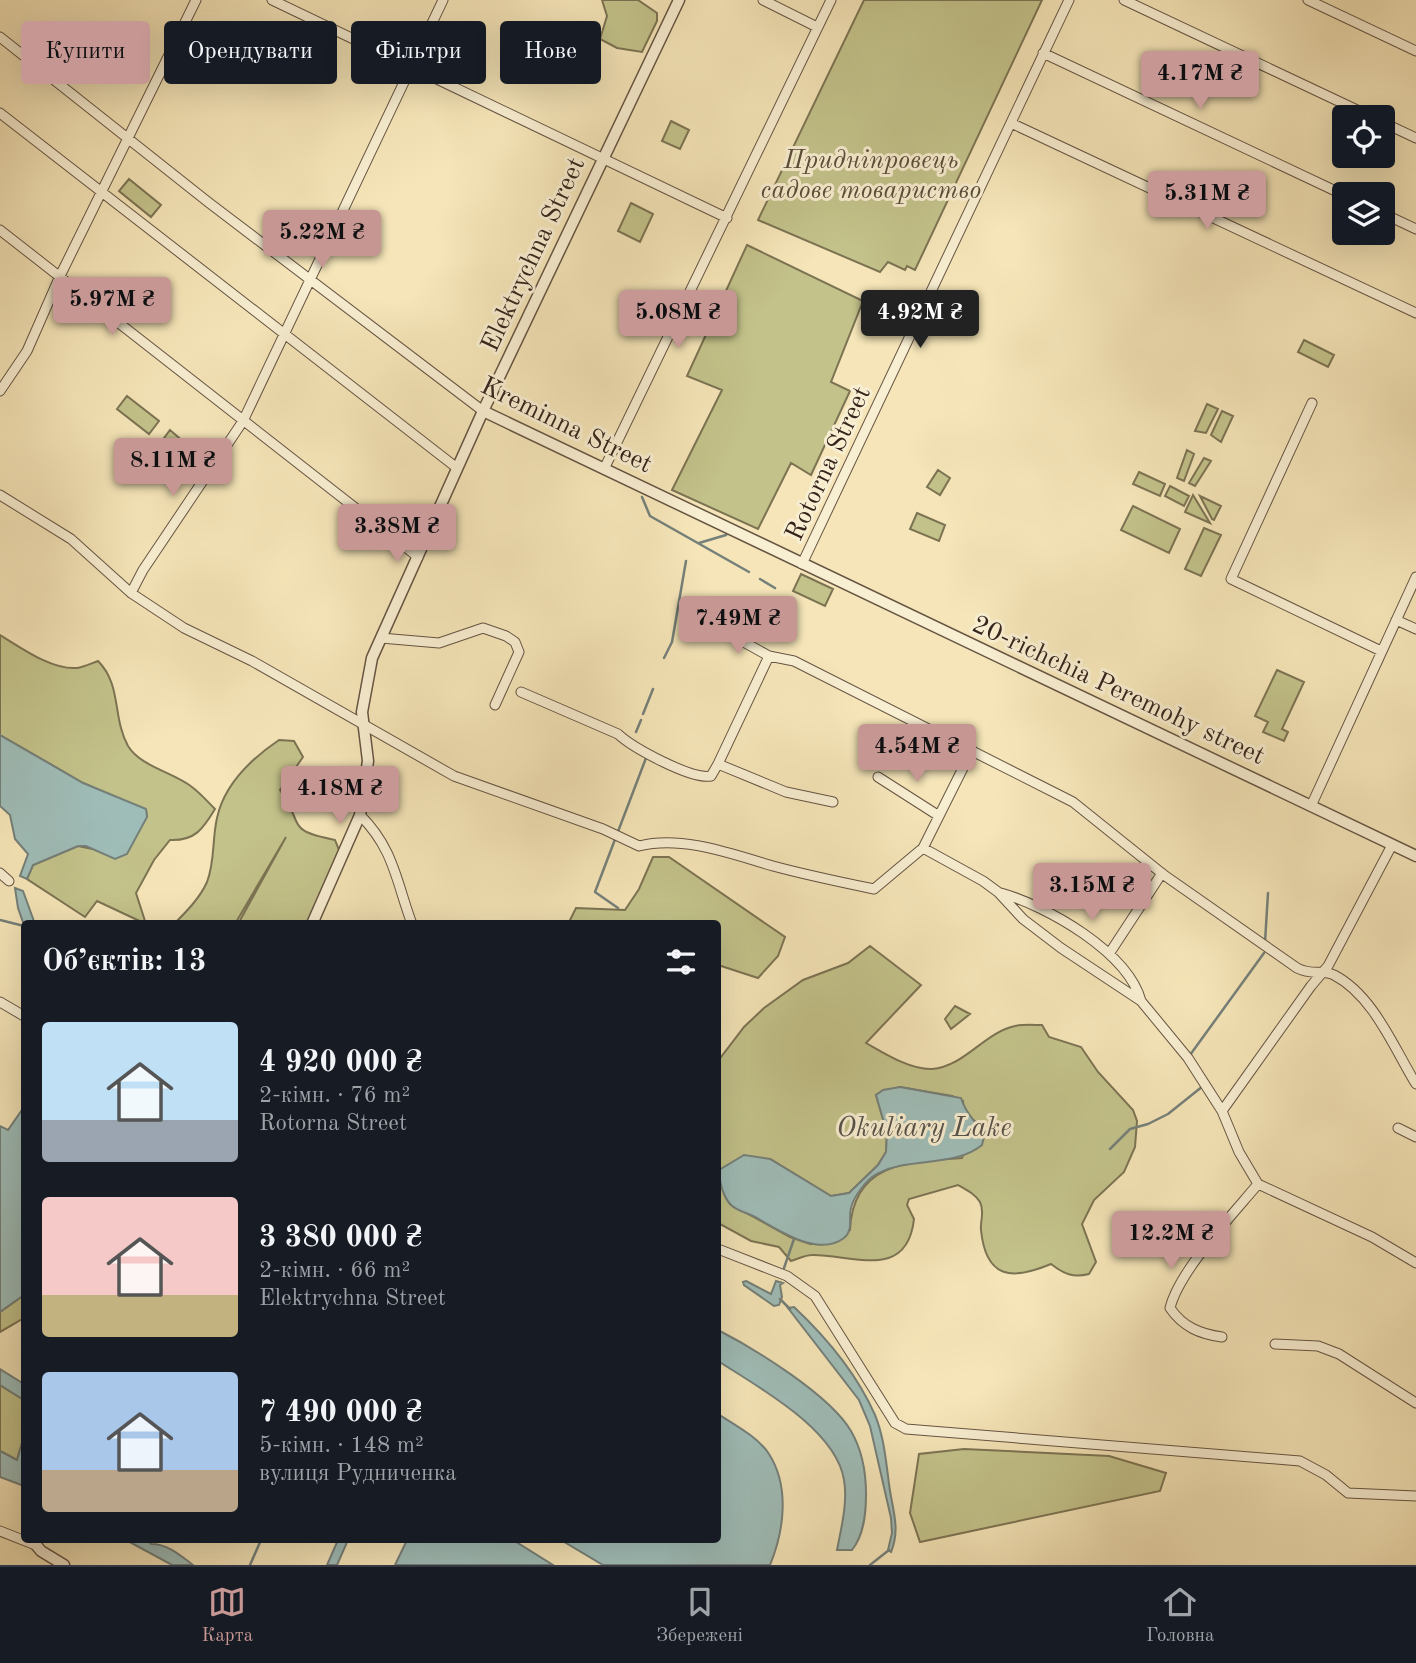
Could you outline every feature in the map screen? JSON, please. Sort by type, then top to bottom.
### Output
[{"type":"street","points":[[0,391],[27,351],[60,276],[197,0]]},
{"type":"street","points":[[272,0],[351,40]]},
{"type":"street","points":[[433,21],[443,0]]},
{"type":"street","name":"Elektrychna Street","points":[[314,920],[360,815],[368,761],[364,726],[366,682],[381,638],[483,411],[679,0]]},
{"type":"street","points":[[763,0],[817,27]]},
{"type":"street","points":[[609,472],[831,0]]},
{"type":"street","name":"Rotorna Street","points":[[802,564],[1069,0]]},
{"type":"street","points":[[1124,0],[1347,105]]},
{"type":"street","points":[[1308,0],[1416,51]]},
{"type":"street","name":"Kreminna Street","points":[[0,37],[483,411],[802,564]]},
{"type":"street","points":[[1043,53],[1332,189]]},
{"type":"street","points":[[131,593],[143,570],[243,421],[403,84]]},
{"type":"street","points":[[442,84],[727,218]]},
{"type":"street","points":[[0,113],[457,468]]},
{"type":"street","points":[[1011,123],[1416,313]]},
{"type":"street","points":[[1395,128],[1416,138]]},
{"type":"street","points":[[1395,220],[1416,229]]},
{"type":"street","points":[[0,230],[418,557]]},
{"type":"street","points":[[1312,403],[1231,579],[1381,651]]},
{"type":"street","points":[[0,495],[71,539],[131,593],[184,628],[252,661],[454,776],[612,833],[639,846],[654,842],[721,850],[774,866],[874,889],[923,848],[972,750]]},
{"type":"street","name":"20-richchia Peremohy street","points":[[802,564],[1416,856]]},
{"type":"street","points":[[1311,806],[1416,577]]},
{"type":"street","points":[[1396,620],[1416,629]]},
{"type":"street","points":[[381,638],[439,643],[483,628],[506,636],[515,642],[519,652],[495,705]]},
{"type":"street","points":[[722,630],[769,656],[794,661],[1073,802],[1162,873],[1297,968],[1310,975],[1324,973],[1356,989],[1416,1084]]},
{"type":"street","points":[[521,692],[618,734],[629,744],[695,775],[711,776],[769,656]]},
{"type":"street","points":[[718,764],[786,792],[833,802]]},
{"type":"street","points":[[878,777],[939,816]]},
{"type":"street","points":[[360,815],[382,839],[390,855],[411,920]]},
{"type":"street","points":[[1222,1111],[1324,973],[1392,845]]},
{"type":"street","points":[[923,848],[998,892],[1038,907],[1109,954],[1135,985],[1141,1001]]},
{"type":"street","points":[[0,873],[9,881]]},
{"type":"street","points":[[1109,954],[1162,873]]},
{"type":"street","points":[[998,892],[1032,926],[1141,1001],[1188,1058],[1222,1111],[1239,1152],[1258,1184],[1372,1237],[1416,1263]]},
{"type":"street","points":[[0,1002],[21,1014]]},
{"type":"street","points":[[1398,1128],[1416,1137]]},
{"type":"street","points":[[1222,1337],[1192,1329],[1170,1308],[1185,1276],[1258,1184]]},
{"type":"street","points":[[721,1250],[787,1276],[814,1296],[895,1423],[906,1429],[1300,1461],[1326,1475],[1348,1493],[1416,1496]]},
{"type":"street","points":[[1275,1344],[1318,1346],[1339,1354],[1416,1403]]},
{"type":"street","points":[[0,1531],[21,1538]]},
{"type":"street","points":[[33,1543],[64,1565]]},
{"type":"green space","points":[[602,0],[638,0],[657,13],[657,21],[642,52],[617,48],[601,40],[607,16]]},
{"type":"green space","name":"Придніпровець садове товариство","points":[[864,0],[1042,0],[915,270],[907,266],[905,270],[888,262],[880,272],[758,220]]},
{"type":"green space","points":[[671,121],[689,130],[680,149],[662,141]]},
{"type":"green space","points":[[129,179],[161,205],[151,217],[119,191]]},
{"type":"green space","points":[[631,203],[653,214],[640,242],[618,231]]},
{"type":"green space","name":"Придніпровець садове товариство","points":[[747,245],[863,301],[831,382],[850,391],[811,475],[791,463],[758,529],[672,490],[722,390],[687,376]]},
{"type":"green space","points":[[1304,340],[1334,355],[1328,367],[1298,352]]},
{"type":"green space","points":[[127,396],[159,421],[149,434],[117,409]]},
{"type":"green space","points":[[1207,404],[1218,409],[1206,433],[1195,431]]},
{"type":"green space","points":[[1222,411],[1233,416],[1221,442],[1211,435]]},
{"type":"green space","points":[[170,430],[184,442],[175,453],[161,442]]},
{"type":"green space","points":[[1187,450],[1194,454],[1184,481],[1177,478]]},
{"type":"green space","points":[[1204,458],[1211,461],[1195,486],[1189,483]]},
{"type":"green space","points":[[938,470],[950,478],[940,495],[927,487]]},
{"type":"green space","points":[[1139,472],[1165,484],[1160,496],[1133,484]]},
{"type":"green space","points":[[1170,486],[1189,496],[1184,506],[1165,496]]},
{"type":"green space","points":[[1193,495],[1210,523],[1185,512]]},
{"type":"green space","points":[[1200,496],[1221,506],[1214,520],[1212,519]]},
{"type":"green space","points":[[1133,506],[1180,529],[1169,553],[1121,530]]},
{"type":"green space","points":[[917,513],[945,525],[939,541],[910,529]]},
{"type":"green space","points":[[1204,528],[1221,535],[1201,576],[1185,569]]},
{"type":"green space","points":[[801,574],[833,589],[825,606],[793,591]]},
{"type":"green space","points":[[0,635],[36,657],[67,668],[77,668],[98,661],[111,680],[120,724],[128,746],[141,759],[192,787],[215,809],[197,832],[186,838],[170,840],[154,860],[136,893],[145,920],[137,920],[97,901],[85,917],[27,879],[33,865],[78,846],[97,850],[147,817],[146,810],[83,783],[0,735]]},
{"type":"green space","points":[[1277,670],[1304,682],[1282,729],[1288,732],[1284,741],[1263,732],[1268,722],[1255,716]]},
{"type":"green space","points":[[279,740],[294,741],[303,757],[280,790],[298,825],[309,833],[335,840],[341,855],[309,920],[240,920],[286,837],[237,920],[178,920],[197,899],[207,882],[217,818],[226,795],[240,774]]},
{"type":"green space","points":[[653,857],[669,857],[785,937],[778,956],[758,978],[721,966],[721,920],[570,920],[576,908],[625,910],[639,889]]},
{"type":"green space","points":[[870,946],[921,985],[866,1043],[906,1064],[924,1069],[944,1067],[1004,1029],[1018,1025],[1042,1025],[1049,1037],[1081,1047],[1098,1072],[1133,1110],[1137,1121],[1135,1147],[1124,1172],[1094,1200],[1082,1224],[1096,1262],[1089,1274],[1069,1274],[1051,1264],[1013,1273],[995,1267],[984,1246],[980,1202],[958,1185],[909,1199],[907,1205],[914,1219],[909,1239],[901,1251],[889,1258],[860,1260],[812,1255],[791,1261],[779,1247],[751,1241],[721,1225],[721,1184],[730,1204],[790,1237],[810,1244],[834,1242],[850,1230],[853,1208],[861,1191],[873,1179],[904,1164],[962,1158],[976,1122],[964,1112],[963,1101],[952,1096],[900,1087],[876,1095],[887,1133],[886,1152],[878,1165],[849,1193],[831,1196],[770,1159],[721,1182],[721,1057],[744,1027],[764,1008],[803,980],[848,963]]},
{"type":"green space","points":[[955,1006],[970,1014],[951,1029],[945,1019]]},
{"type":"green space","points":[[21,1297],[21,1320],[0,1332],[0,1312]]},
{"type":"green space","points":[[0,1385],[21,1398],[21,1446],[17,1460],[0,1451]]},
{"type":"green space","points":[[964,1449],[1109,1456],[1166,1473],[1160,1491],[920,1542],[910,1513],[919,1454]]},
{"type":"water","points":[[0,735],[83,783],[146,809],[147,817],[127,854],[115,859],[86,846],[78,846],[33,865],[27,879],[20,876],[28,854],[15,839],[10,815],[0,806]]},
{"type":"water","points":[[15,888],[23,891],[34,920],[22,920]]},
{"type":"water","name":"Okuliary Lake","points":[[900,1087],[961,1098],[984,1137],[982,1145],[959,1157],[904,1165],[877,1174],[861,1189],[853,1203],[847,1235],[834,1243],[822,1245],[798,1240],[736,1209],[728,1202],[722,1189],[721,1169],[744,1155],[770,1159],[831,1196],[849,1193],[878,1165],[886,1152],[887,1133],[876,1095],[883,1090]]},
{"type":"water","points":[[21,1111],[21,1297],[0,1312],[0,1126],[8,1130]]},
{"type":"water","points":[[746,1281],[771,1294],[776,1281],[783,1283],[780,1285],[782,1297],[779,1305],[774,1306],[744,1285],[743,1282]]},
{"type":"water","points":[[794,1307],[840,1357],[875,1415],[883,1440],[895,1518],[891,1552],[888,1550],[892,1533],[891,1518],[870,1426],[859,1400],[788,1308]]},
{"type":"water","points":[[721,1332],[771,1361],[809,1388],[841,1417],[851,1431],[863,1462],[866,1494],[863,1524],[852,1550],[837,1550],[845,1497],[844,1480],[838,1461],[811,1427],[773,1397],[721,1363]]},
{"type":"water","points":[[0,1369],[21,1382],[21,1398],[0,1385]]},
{"type":"water","points":[[721,1416],[759,1442],[769,1454],[780,1480],[783,1509],[779,1538],[770,1565],[603,1565],[566,1543],[721,1543]]},
{"type":"water","points":[[21,1446],[21,1485],[0,1477],[0,1451],[17,1460]]},
{"type":"water","points":[[132,1543],[163,1546],[193,1565],[172,1565]]},
{"type":"water","points":[[337,1543],[347,1543],[337,1565],[327,1565]]},
{"type":"water","points":[[406,1543],[518,1543],[553,1565],[395,1565]]},
{"type":"waterway","points":[[642,497],[650,516],[749,572]]},
{"type":"waterway","points":[[699,543],[726,535]]},
{"type":"waterway","points":[[664,658],[672,642],[686,561]]},
{"type":"waterway","points":[[760,579],[775,588]]},
{"type":"waterway","points":[[643,714],[653,689]]},
{"type":"waterway","points":[[636,732],[641,720]]},
{"type":"waterway","points":[[618,908],[595,892],[646,758]]},
{"type":"waterway","points":[[1265,942],[1268,893]]},
{"type":"waterway","points":[[0,920],[21,925]]},
{"type":"waterway","points":[[1190,1055],[1264,953]]},
{"type":"waterway","points":[[1110,1149],[1130,1129],[1168,1114],[1203,1086]]},
{"type":"waterway","points":[[784,1268],[794,1239]]},
{"type":"waterway","points":[[780,1299],[790,1309]]},
{"type":"waterway","points":[[250,1565],[260,1543]]},
{"type":"waterway","points":[[870,1565],[889,1550]]}]
